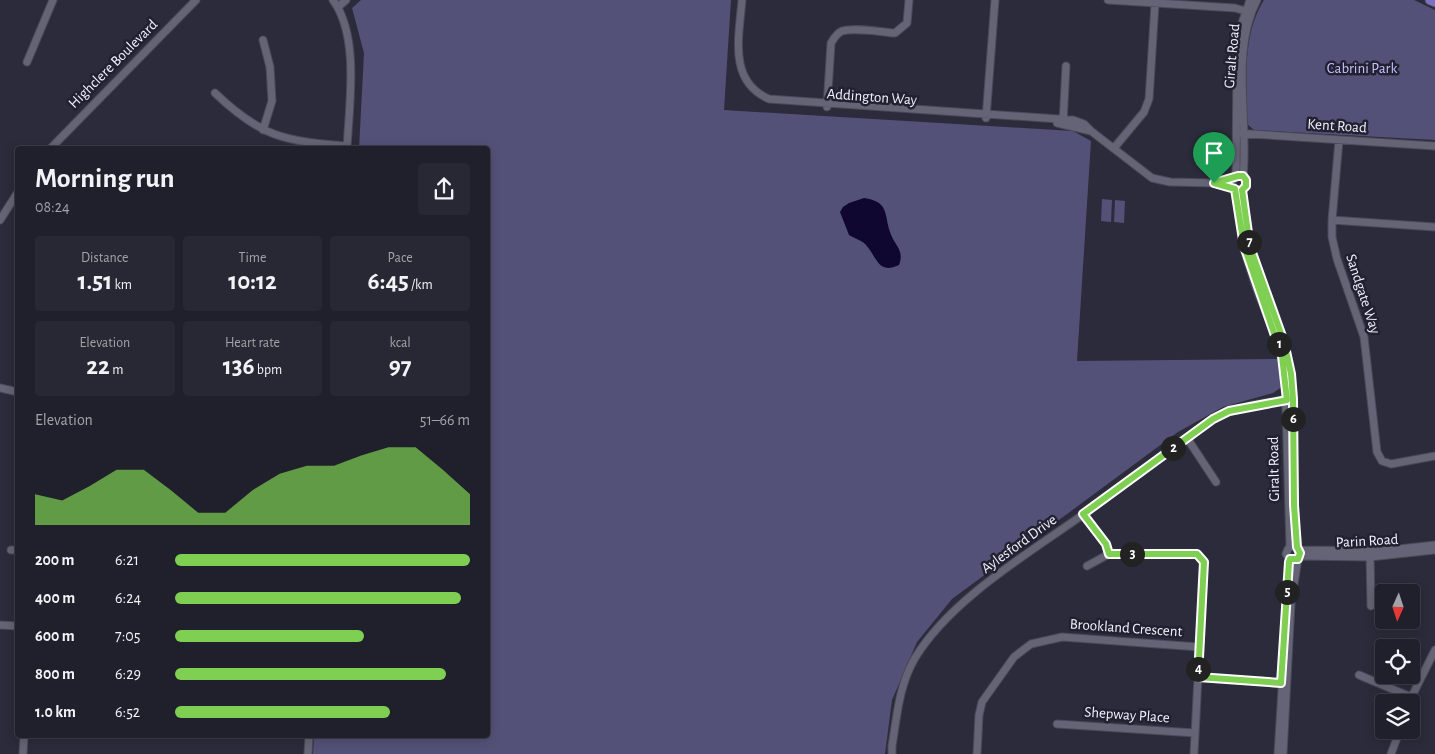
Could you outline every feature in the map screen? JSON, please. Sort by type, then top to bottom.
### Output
[{"type":"main road","points":[[1430,0],[1435,2]]},
{"type":"street","points":[[27,62],[53,0]]},
{"type":"street","name":"Highclere Boulevard","points":[[53,146],[196,0]]},
{"type":"street","points":[[333,0],[338,7],[348,37],[350,68],[347,146]]},
{"type":"street","points":[[338,7],[346,0]]},
{"type":"street","name":"Addington Way","points":[[738,0],[735,64],[740,79],[745,86],[752,94],[767,102],[1063,121],[1091,131],[1147,174],[1158,180],[1214,183],[1237,189]]},
{"type":"street","name":"Addington Way","points":[[742,0],[739,62],[749,86],[769,99],[827,106]]},
{"type":"street","points":[[827,106],[831,43],[835,36],[840,32],[849,30],[895,33],[907,23],[908,0]]},
{"type":"street","points":[[986,116],[995,0]]},
{"type":"street","points":[[1108,0],[1235,8],[1248,11]]},
{"type":"street","name":"Giralt Road","points":[[1238,177],[1244,46],[1250,0]]},
{"type":"street","name":"Giralt Road","points":[[1248,11],[1256,0]]},
{"type":"street","points":[[1114,148],[1144,112],[1148,99],[1155,4]]},
{"type":"street","points":[[263,40],[270,67],[272,102],[263,130]]},
{"type":"street","points":[[1063,121],[1066,66]]},
{"type":"street","points":[[216,92],[236,113],[263,130],[286,139],[339,146]]},
{"type":"street","name":"Kent Road","points":[[1240,133],[1435,146]]},
{"type":"street","name":"Sandgate Way","points":[[1339,140],[1332,238],[1337,260],[1364,337],[1379,457],[1382,461],[1391,464],[1435,456]]},
{"type":"street","points":[[1238,177],[1246,183],[1237,189],[1232,182],[1238,177]]},
{"type":"street","name":"Addington Way","points":[[1214,183],[1238,177]]},
{"type":"street","name":"Giralt Road","points":[[1237,189],[1250,247],[1284,342],[1291,374],[1290,400],[1295,553],[1278,754]]},
{"type":"street","points":[[0,220],[15,197]]},
{"type":"street","points":[[1332,220],[1435,227]]},
{"type":"street","points":[[0,388],[15,391]]},
{"type":"street","name":"Aylesford Drive","points":[[892,754],[901,691],[915,659],[932,635],[961,604],[1213,419],[1229,411],[1290,400]]},
{"type":"street","points":[[1187,438],[1216,482]]},
{"type":"street","points":[[1083,514],[1106,544],[1109,554]]},
{"type":"street","name":"Parin Road","points":[[1370,554],[1435,545]]},
{"type":"street","name":"Parin Road","points":[[1295,553],[1370,554],[1435,550]]},
{"type":"street","points":[[1087,566],[1109,554],[1197,554],[1204,562],[1194,754]]},
{"type":"street","points":[[1370,554],[1371,606]]},
{"type":"street","points":[[0,625],[15,626]]},
{"type":"street","name":"Brookland Crescent","points":[[977,754],[979,715],[982,702],[1014,657],[1030,644],[1062,637],[1200,647]]},
{"type":"street","points":[[1413,694],[1435,650]]},
{"type":"street","points":[[1359,675],[1398,694]]},
{"type":"street","points":[[1198,677],[1284,683]]},
{"type":"street","name":"Giralt Road","points":[[1283,754],[1284,683]]},
{"type":"street","name":"Shepway Place","points":[[1057,724],[1195,733]]},
{"type":"street","points":[[23,754],[24,738]]},
{"type":"street","points":[[308,754],[309,738]]},
{"type":"street","points":[[1391,754],[1397,739]]},
{"type":"green space","points":[[361,0],[731,0],[724,110],[1073,131],[1091,141],[1077,361],[1279,359],[1283,386],[1273,393],[1223,407],[1178,432],[952,599],[917,642],[892,700],[885,754],[313,754],[314,738],[490,738],[490,146],[359,146],[364,53],[352,8]]},
{"type":"green space","name":"Cabrini Park","points":[[1264,0],[1414,0],[1435,10],[1435,140],[1254,130],[1247,124],[1247,61],[1252,29]]},
{"type":"green space","points":[[1102,199],[1112,200],[1111,222],[1101,221]]},
{"type":"green space","points":[[1115,200],[1125,201],[1124,223],[1114,222]]},
{"type":"shaded area","points":[[864,198],[878,202],[884,209],[890,232],[900,251],[899,265],[892,268],[882,266],[864,243],[849,235],[840,212],[849,203]]},
{"type":"route","points":[[1238,176],[1243,176],[1246,180],[1246,186],[1242,190],[1250,247],[1253,260],[1284,342],[1293,387],[1294,505],[1297,547],[1300,550],[1300,556],[1295,560],[1290,559],[1289,562],[1290,570],[1281,683],[1198,677],[1204,562],[1201,557],[1197,554],[1109,554],[1106,544],[1083,514],[1213,419],[1229,411],[1261,403],[1287,400],[1287,383],[1282,356],[1273,326],[1248,263],[1235,189],[1214,183],[1238,176]]}]
